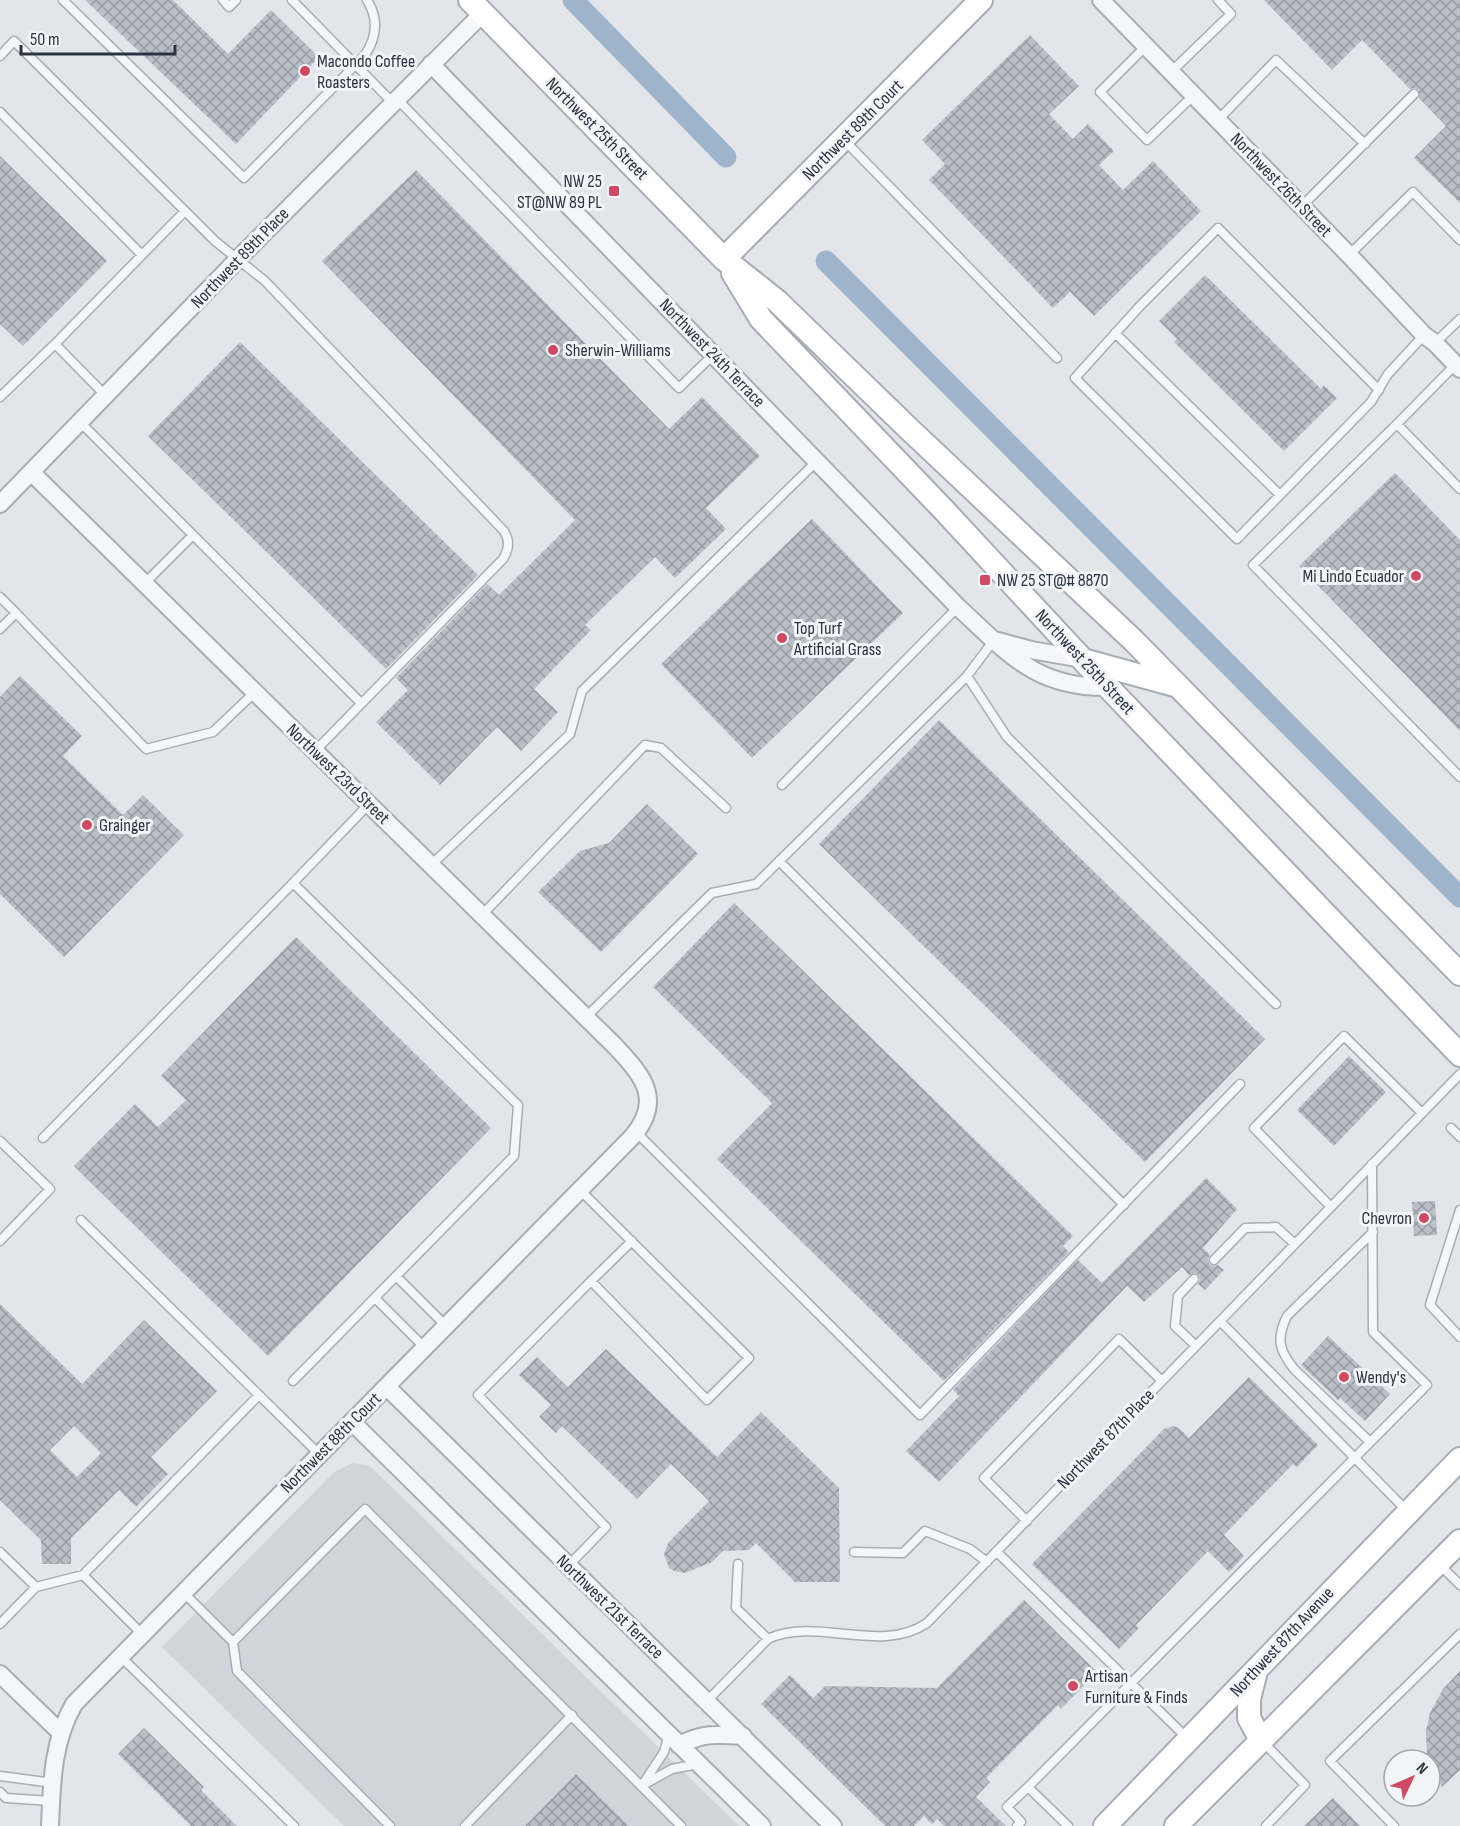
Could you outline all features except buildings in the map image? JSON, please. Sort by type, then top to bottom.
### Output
[{"type":"main road","name":"Northwest 89th Court","points":[[724,259],[981,0]]},
{"type":"main road","name":"Northwest 25th Street","points":[[476,7],[724,259],[777,301],[1134,641],[1460,974]]},
{"type":"main road","name":"Northwest 25th Street","points":[[724,259],[761,319],[941,507],[1108,687],[1460,1055]]},
{"type":"main road","points":[[1083,660],[1180,687]]},
{"type":"main road","name":"Northwest 87th Avenue","points":[[1105,1826],[1460,1459]]},
{"type":"main road","points":[[1176,1826],[1460,1541]]},
{"type":"main road","points":[[1256,1670],[1249,1699],[1249,1718],[1261,1740]]},
{"type":"street","name":"Northwest 26th Street","points":[[1101,0],[1429,339],[1458,366]]},
{"type":"street","name":"Northwest 89th Place","points":[[0,504],[431,64],[476,7]]},
{"type":"street","name":"Northwest 24th Terrace","points":[[431,64],[958,607],[1018,661],[1047,678],[1084,687],[1108,687]]},
{"type":"street","name":"Northwest 23rd Street","points":[[31,472],[586,1017],[628,1060],[642,1079]]},
{"type":"street","name":"Northwest 24th Terrace","points":[[994,640],[1083,660]]},
{"type":"street","name":"Northwest 88th Court","points":[[50,1826],[52,1783],[60,1732],[74,1704],[636,1132],[647,1115],[649,1104],[642,1079]]},
{"type":"street","name":"Northwest 21st Terrace","points":[[387,1387],[834,1826]]},
{"type":"street","points":[[352,1422],[762,1826]]},
{"type":"street","points":[[0,1674],[60,1732]]},
{"type":"street","points":[[674,1740],[712,1734],[742,1736]]},
{"type":"lane","points":[[63,0],[244,178],[356,66],[372,45],[376,20],[367,0]]},
{"type":"lane","points":[[223,0],[229,7],[236,0]]},
{"type":"lane","points":[[292,0],[680,388],[713,355]]},
{"type":"lane","points":[[1172,72],[1231,14],[1218,0]]},
{"type":"lane","points":[[0,56],[14,41],[215,241],[265,281],[504,531],[508,538],[507,553],[503,559],[315,752]]},
{"type":"lane","points":[[1146,46],[1100,92],[1147,140],[1194,95]]},
{"type":"lane","points":[[1218,120],[1276,60],[1365,144]]},
{"type":"lane","points":[[1302,206],[1414,94]]},
{"type":"lane","points":[[0,112],[142,255]]},
{"type":"lane","points":[[843,140],[1057,358]]},
{"type":"lane","points":[[1349,255],[1413,192],[1460,240]]},
{"type":"lane","points":[[0,397],[185,212]]},
{"type":"lane","points":[[1379,390],[1218,228],[1115,333],[1075,378],[1237,539],[1371,402],[1379,390],[1388,374],[1429,339],[1460,319]]},
{"type":"lane","points":[[1115,333],[1280,495]]},
{"type":"lane","points":[[55,344],[106,396]]},
{"type":"lane","points":[[1458,366],[1253,565],[1460,777]]},
{"type":"lane","points":[[80,422],[361,703]]},
{"type":"lane","points":[[1397,424],[1460,489]]},
{"type":"lane","points":[[431,865],[570,734],[582,691],[817,461]]},
{"type":"lane","points":[[144,584],[193,535]]},
{"type":"lane","points":[[0,597],[146,749],[213,732],[255,693]]},
{"type":"lane","points":[[782,785],[958,607]]},
{"type":"lane","points":[[0,629],[16,613]]},
{"type":"lane","points":[[586,1017],[712,893],[756,884],[967,676],[994,640]]},
{"type":"lane","points":[[967,676],[1007,737],[1276,1004]]},
{"type":"lane","points":[[482,915],[645,745],[662,748],[726,808]]},
{"type":"lane","points":[[43,1138],[369,804]]},
{"type":"lane","points":[[779,861],[1124,1205]]},
{"type":"lane","points":[[292,1382],[514,1156],[518,1105],[293,883]]},
{"type":"lane","points":[[1330,1207],[1254,1128],[1344,1036],[1422,1113]]},
{"type":"lane","name":"Northwest 87th Place","points":[[768,1639],[792,1632],[903,1635],[927,1623],[1460,1074]]},
{"type":"lane","points":[[636,1132],[920,1415],[1240,1084]]},
{"type":"lane","points":[[1451,1128],[1460,1137]]},
{"type":"lane","points":[[0,1141],[50,1189],[0,1241]]},
{"type":"lane","points":[[1017,1826],[1021,1822],[1007,1807],[1426,1385],[1373,1332],[1372,1164]]},
{"type":"lane","points":[[579,1189],[749,1358],[707,1400],[591,1281]]},
{"type":"lane","points":[[1460,1210],[1430,1305],[1460,1337]]},
{"type":"lane","points":[[81,1220],[320,1455]]},
{"type":"lane","points":[[1214,1260],[1245,1228],[1276,1227],[1295,1244]]},
{"type":"lane","points":[[1370,1443],[1294,1369],[1284,1356],[1280,1344],[1281,1329],[1287,1316],[1373,1232]]},
{"type":"lane","points":[[568,1566],[606,1527],[477,1395],[632,1241]]},
{"type":"lane","points":[[397,1277],[446,1326]]},
{"type":"lane","points":[[1194,1279],[1178,1296],[1175,1326],[1196,1346]]},
{"type":"lane","points":[[375,1298],[425,1348]]},
{"type":"lane","points":[[1220,1321],[1408,1512]]},
{"type":"lane","points":[[1027,1521],[984,1478],[1119,1339],[1162,1381]]},
{"type":"lane","points":[[0,1624],[36,1587],[83,1575],[259,1395]]},
{"type":"lane","points":[[233,1642],[365,1509],[681,1826]]},
{"type":"lane","points":[[854,1552],[903,1553],[925,1531],[970,1549],[987,1562]]},
{"type":"lane","points":[[0,1552],[36,1587]]},
{"type":"lane","points":[[997,1552],[1189,1740]]},
{"type":"lane","points":[[1439,1563],[1460,1585]]},
{"type":"lane","points":[[707,1701],[768,1639],[736,1608],[738,1564]]},
{"type":"lane","points":[[83,1575],[142,1634]]},
{"type":"lane","points":[[183,1592],[233,1642],[237,1671],[390,1826]]},
{"type":"lane","points":[[1394,1826],[1330,1761],[1460,1634]]},
{"type":"lane","points":[[120,1656],[294,1826]]},
{"type":"lane","points":[[465,1826],[572,1715]]},
{"type":"lane","points":[[641,1786],[674,1740]]},
{"type":"lane","points":[[1261,1740],[1305,1785],[1266,1826]]},
{"type":"lane","points":[[641,1786],[672,1769],[699,1764]]},
{"type":"lane","points":[[0,1776],[52,1783]]},
{"type":"lane","points":[[1028,1787],[1068,1826]]},
{"type":"lane","points":[[0,1792],[6,1798],[51,1801]]},
{"type":"shaded area","points":[[353,1463],[370,1466],[739,1826],[344,1826],[162,1647],[334,1472]]},
{"type":"waterway","points":[[573,0],[726,157]]},
{"type":"waterway","points":[[826,261],[1460,897]]},
{"type":"place","name":"Macondo Coffee Roasters","points":[[305,71]]},
{"type":"place","name":"NW 25 ST@NW 89 PL","points":[[614,191]]},
{"type":"place","name":"Sherwin-Williams","points":[[553,350]]},
{"type":"place","name":"Mi Lindo Ecuador","points":[[1416,576]]},
{"type":"place","name":"NW 25 ST@# 8870","points":[[985,580]]},
{"type":"place","name":"Top Turf Artificial Grass","points":[[782,638]]},
{"type":"place","name":"Grainger","points":[[87,825]]},
{"type":"place","name":"Chevron","points":[[1424,1218]]},
{"type":"place","name":"Wendy's","points":[[1344,1377]]},
{"type":"place","name":"Artisan Furniture & Finds","points":[[1073,1686]]}]
